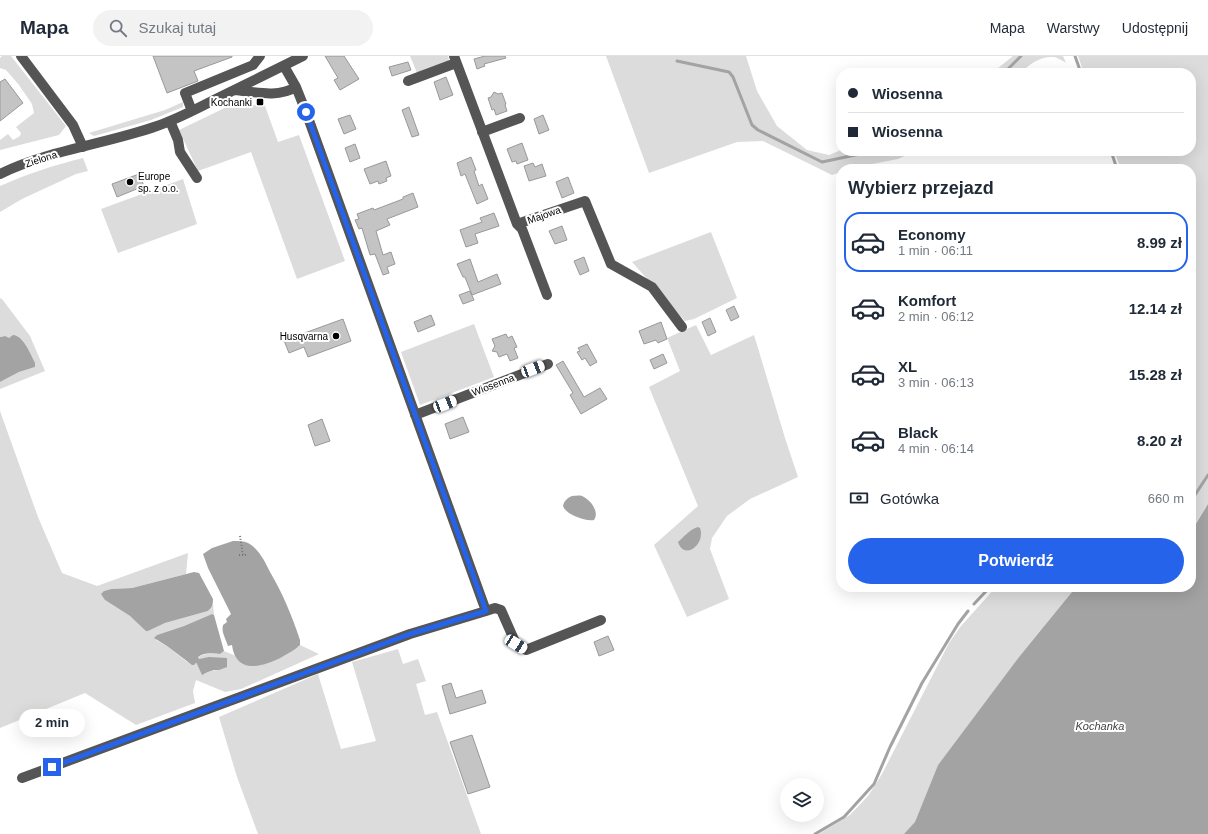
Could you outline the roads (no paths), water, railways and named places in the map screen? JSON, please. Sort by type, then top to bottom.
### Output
[{"type":"street","points":[[21,56],[73,125],[83,146],[134,134],[170,121],[302,56]]},
{"type":"street","points":[[192,111],[185,93],[253,65],[260,56]]},
{"type":"street","points":[[408,81],[455,59]]},
{"type":"street","name":"Majowa","points":[[455,59],[517,224],[585,201],[611,264],[652,287],[682,327]]},
{"type":"street","points":[[284,66],[296,87],[486,611]]},
{"type":"street","points":[[235,90],[262,93],[282,93],[290,91],[296,87]]},
{"type":"street","points":[[482,132],[520,118]]},
{"type":"street","points":[[170,121],[178,140],[180,152],[197,178]]},
{"type":"street","name":"Zielona","points":[[0,174],[29,162],[83,146]]},
{"type":"street","points":[[517,224],[522,229],[547,296]]},
{"type":"street","name":"Wiosenna","points":[[416,415],[548,364]]},
{"type":"street","points":[[22,778],[410,634],[495,608],[501,610],[516,644],[526,650],[601,620]]},
{"type":"water","points":[[13,335],[20,338],[26,346],[35,363],[35,367],[19,372],[0,382],[0,337],[5,336],[9,338]]},
{"type":"water","points":[[572,496],[582,496],[591,503],[596,513],[594,520],[586,520],[576,517],[565,509],[563,506],[564,503]]},
{"type":"water","name":"Kochanka","points":[[1208,504],[1208,834],[904,834],[915,822],[938,765],[1019,657],[1072,592],[1196,592],[1196,524]]},
{"type":"water","points":[[698,527],[700,528],[701,534],[700,540],[694,548],[685,550],[681,548],[678,542],[690,531]]},
{"type":"water","points":[[233,541],[243,541],[248,543],[261,556],[283,597],[300,640],[300,645],[294,650],[275,661],[259,666],[245,665],[239,661],[235,655],[232,645],[228,646],[223,633],[223,625],[227,622],[226,619],[231,614],[208,568],[203,554],[212,548]]},
{"type":"water","points":[[194,572],[199,573],[213,599],[210,609],[208,611],[165,623],[148,631],[146,631],[130,616],[105,600],[101,594],[104,591],[111,589],[132,588]]},
{"type":"water","points":[[212,614],[214,615],[224,651],[220,654],[212,653],[200,655],[198,657],[199,659],[209,657],[227,658],[227,667],[202,675],[196,663],[192,665],[154,638],[157,635],[184,626]]},
{"type":"waterway","points":[[1009,68],[1021,56]]},
{"type":"waterway","name":"Kochanka","points":[[1075,56],[1079,68]]},
{"type":"waterway","points":[[677,61],[729,72],[733,77],[752,125],[758,130],[822,162],[850,156]]},
{"type":"waterway","name":"Kochanka","points":[[1113,156],[1115,164]]},
{"type":"waterway","points":[[1196,493],[1208,475]]},
{"type":"waterway","name":"Kochanka","points":[[974,604],[985,592]]},
{"type":"waterway","name":"Kochanka","points":[[815,834],[844,817],[874,784],[890,747],[922,683],[958,624],[968,611]]},
{"type":"place","name":"Kochanki","points":[[260,102]]},
{"type":"place","name":"Europe sp. z o.o.","points":[[130,182]]},
{"type":"place","name":"Husqvarna","points":[[336,336]]}]
